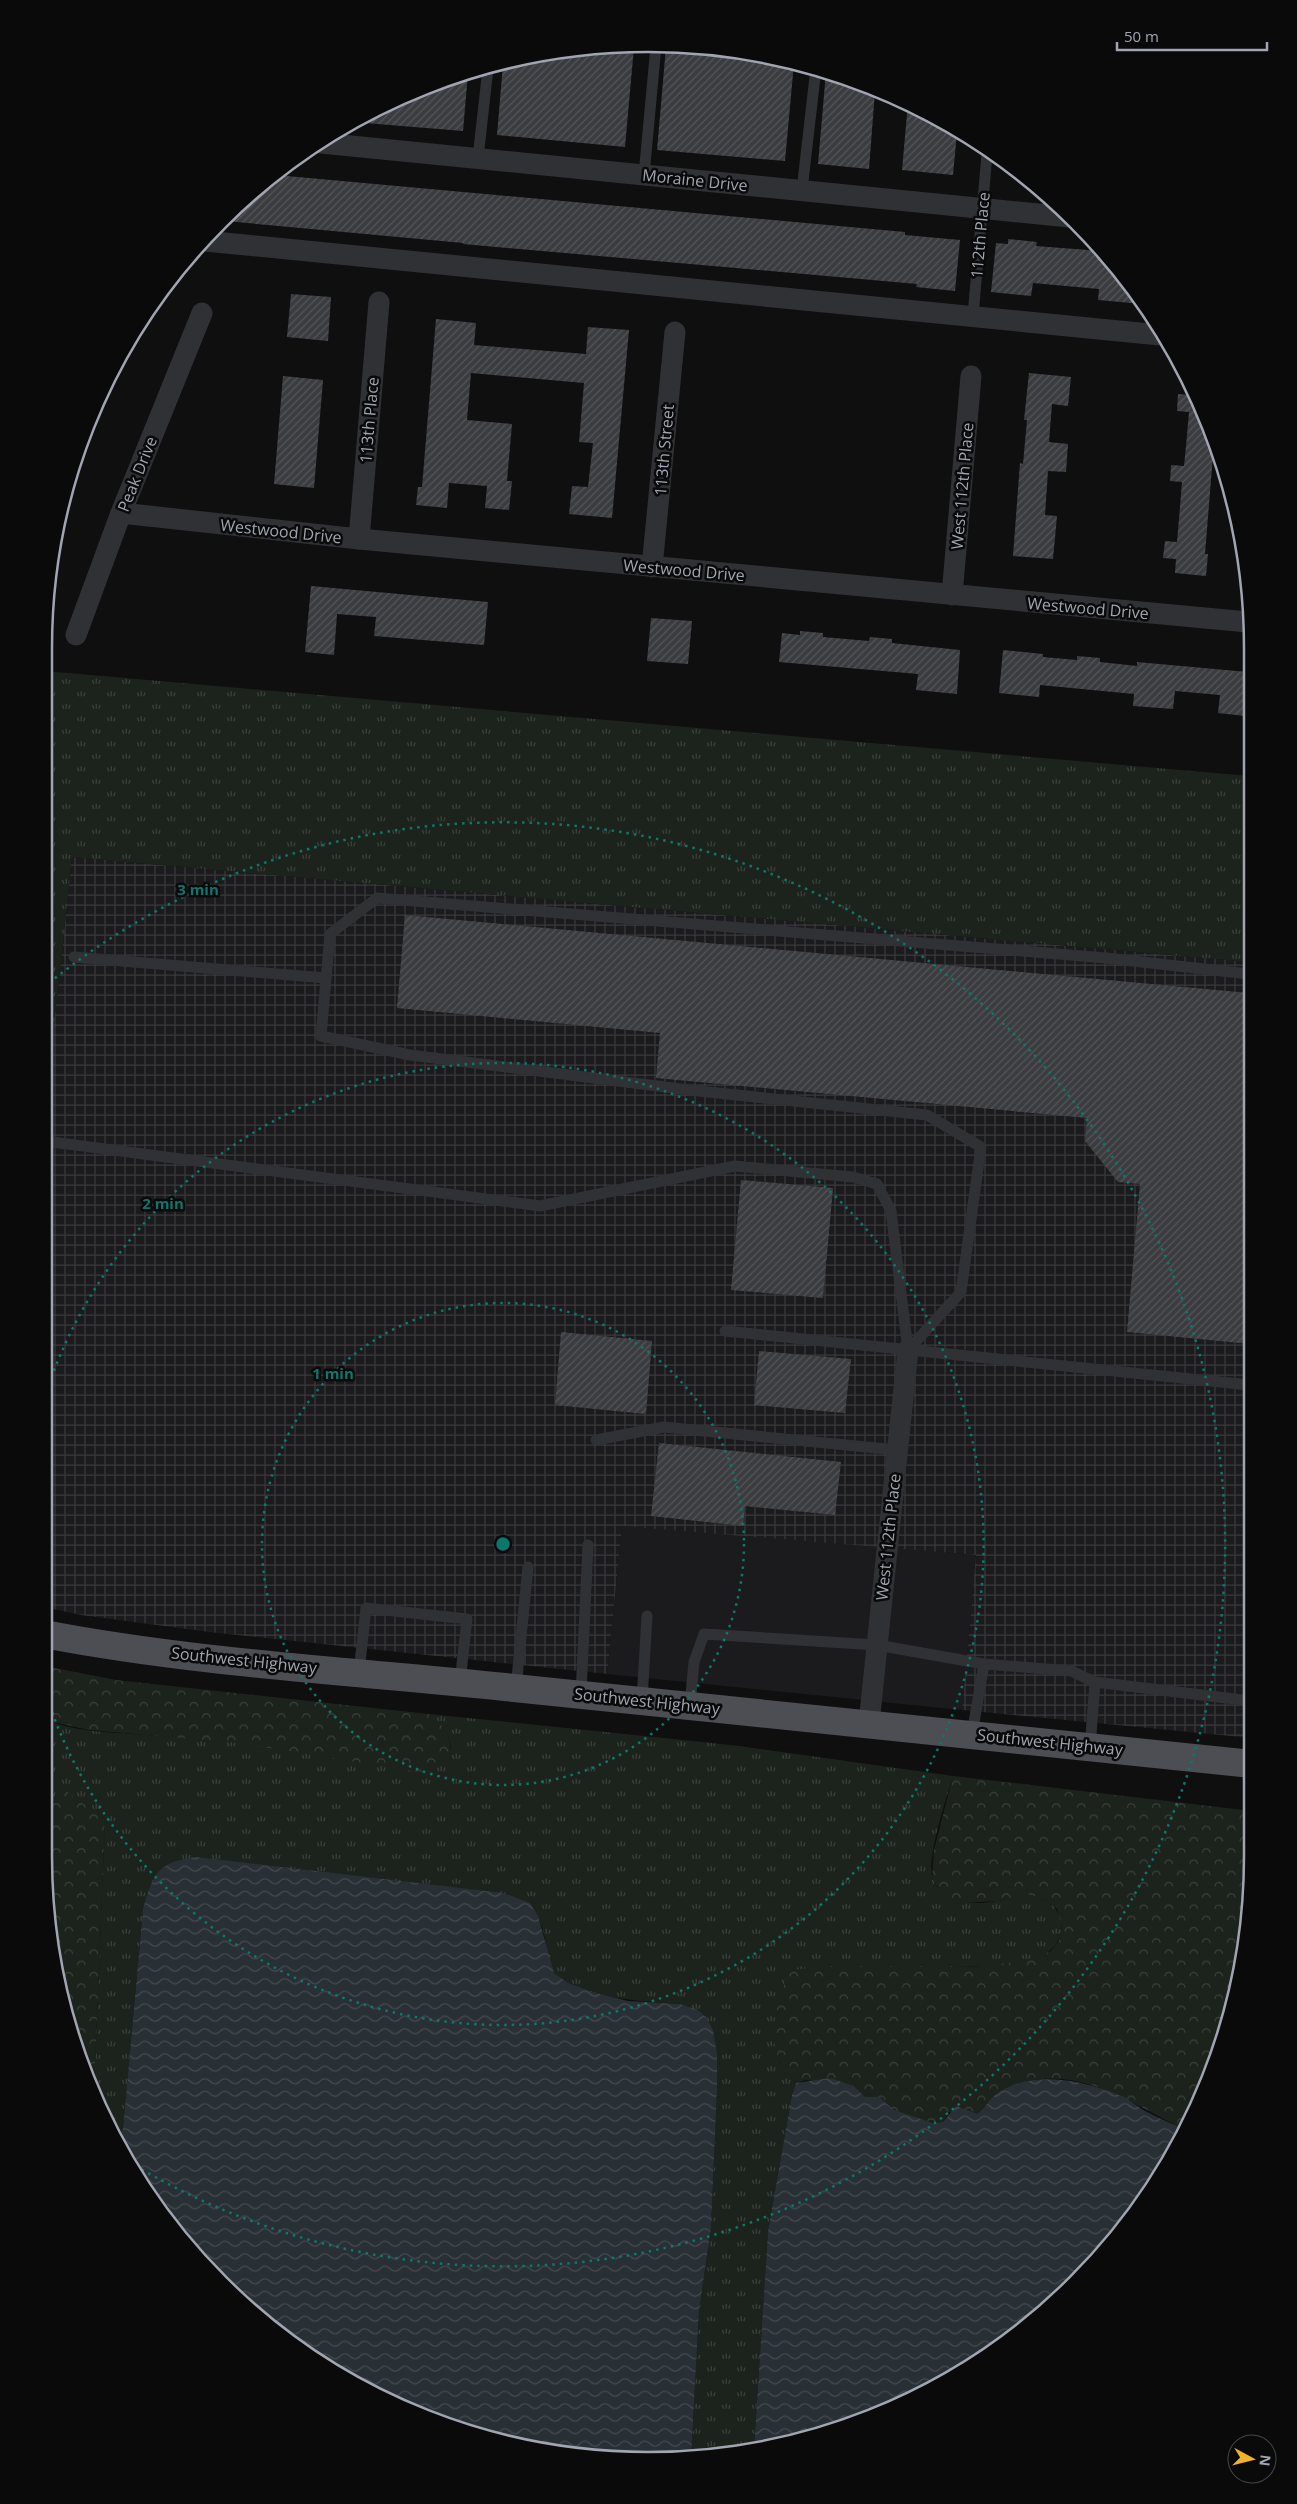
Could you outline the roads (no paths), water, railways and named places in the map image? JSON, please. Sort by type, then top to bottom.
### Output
[{"type":"main road","name":"Southwest Highway","points":[[52,1635],[105,1645],[1244,1763]]},
{"type":"street","name":"Moraine Drive","points":[[332,144],[1058,216]]},
{"type":"street","points":[[213,242],[1155,335]]},
{"type":"street","name":"113th Place","points":[[359,539],[380,302]]},
{"type":"street","name":"Peak Drive","points":[[76,635],[121,513],[202,313]]},
{"type":"street","name":"113th Street","points":[[652,567],[675,332]]},
{"type":"street","name":"West 112th Place","points":[[952,596],[972,376]]},
{"type":"street","name":"Westwood Drive","points":[[121,513],[359,539],[952,596],[1243,622]]},
{"type":"street","name":"West 112th Place","points":[[869,1723],[908,1350]]},
{"type":"lane","points":[[644,175],[655,52]]},
{"type":"lane","points":[[478,158],[487,75]]},
{"type":"lane","points":[[802,190],[815,77]]},
{"type":"lane","name":"112th Place","points":[[973,316],[987,158]]},
{"type":"lane","points":[[908,1350],[961,1292],[981,1147],[926,1115],[689,1090],[410,1056],[321,1036],[330,934],[377,898],[1106,958],[1244,973]]},
{"type":"lane","points":[[74,957],[326,978]]},
{"type":"lane","points":[[52,1142],[540,1206],[736,1166],[852,1177],[877,1184],[891,1211],[908,1350]]},
{"type":"lane","points":[[725,1331],[1244,1384]]},
{"type":"lane","points":[[596,1440],[664,1427],[897,1450]]},
{"type":"lane","points":[[581,1694],[588,1545]]},
{"type":"lane","points":[[516,1688],[528,1567]]},
{"type":"lane","points":[[359,1672],[366,1608],[467,1620],[460,1682]]},
{"type":"lane","points":[[642,1700],[647,1616]]},
{"type":"lane","points":[[690,1705],[694,1662],[704,1634],[877,1645],[984,1664],[1071,1671],[1096,1682],[1244,1700]]},
{"type":"lane","points":[[972,1734],[984,1664]]},
{"type":"lane","points":[[1090,1747],[1096,1682]]},
{"type":"water","points":[[196,1857],[503,1893],[530,1903],[538,1916],[554,1973],[568,1983],[592,1992],[628,2001],[680,2004],[698,2010],[706,2017],[713,2030],[717,2054],[717,2091],[711,2228],[699,2311],[691,2450],[648,2452],[610,2450],[532,2440],[457,2420],[420,2406],[350,2372],[317,2351],[256,2304],[200,2248],[153,2187],[122,2135],[143,1909],[154,1878],[165,1866],[183,1859]]},
{"type":"water","points":[[830,2078],[854,2086],[865,2097],[879,2097],[894,2110],[933,2123],[943,2122],[956,2106],[977,2114],[995,2095],[1009,2087],[1024,2082],[1056,2080],[1089,2085],[1122,2096],[1145,2111],[1179,2127],[1165,2154],[1144,2187],[1097,2248],[1041,2304],[980,2351],[946,2372],[877,2406],[803,2431],[754,2442],[768,2231],[792,2095],[796,2083]]}]
